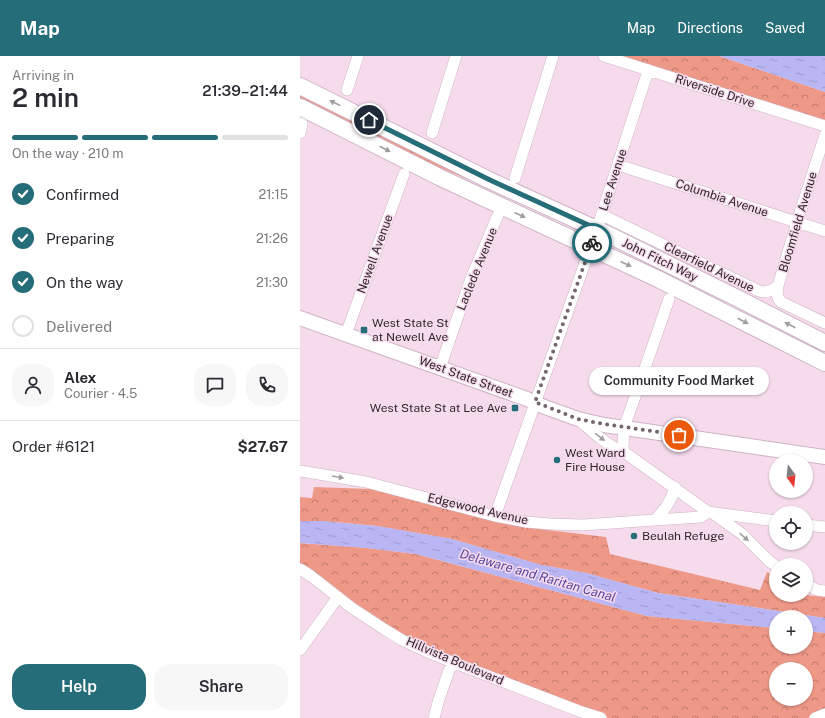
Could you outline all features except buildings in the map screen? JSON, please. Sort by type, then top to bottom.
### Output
[{"type":"highway","name":"John Fitch Way","points":[[300,86],[490,180],[599,222],[741,300],[825,343]]},
{"type":"highway","name":"John Fitch Way","points":[[300,107],[439,177],[658,279],[825,363]]},
{"type":"main road","name":"West State Street","points":[[300,318],[535,402],[578,419]]},
{"type":"main road","points":[[578,419],[624,428],[825,457]]},
{"type":"street","points":[[347,90],[358,56]]},
{"type":"street","points":[[432,133],[456,56]]},
{"type":"street","points":[[515,178],[553,56]]},
{"type":"street","name":"Riverside Drive","points":[[604,56],[825,126]]},
{"type":"street","name":"Lee Avenue","points":[[495,516],[591,247],[649,70]]},
{"type":"street","name":"Bloomfield Avenue","points":[[778,286],[825,135]]},
{"type":"street","name":"Columbia Avenue","points":[[618,165],[825,231]]},
{"type":"street","name":"Newell Avenue","points":[[346,334],[404,174]]},
{"type":"street","name":"Laclede Avenue","points":[[440,368],[470,281],[498,215]]},
{"type":"street","name":"Clearfield Avenue","points":[[599,222],[758,291],[771,291],[778,286]]},
{"type":"street","points":[[778,286],[776,294],[781,302],[825,323]]},
{"type":"street","points":[[624,452],[624,428],[669,299]]},
{"type":"street","name":"West State Street","points":[[578,419],[597,436],[624,452],[742,534],[769,561]]},
{"type":"street","name":"Edgewood Avenue","points":[[300,471],[366,482],[495,516],[526,522],[590,525],[701,517],[711,513],[769,520]]},
{"type":"street","points":[[655,520],[670,502],[675,488]]},
{"type":"street","points":[[813,526],[825,527]]},
{"type":"street","name":"Hillvista Boulevard","points":[[300,569],[352,608],[402,640],[430,654],[601,718]]},
{"type":"street","points":[[813,588],[825,591]]},
{"type":"street","points":[[300,650],[338,597]]},
{"type":"street","points":[[434,718],[452,662]]},
{"type":"street","points":[[815,718],[825,714]]},
{"type":"green space","points":[[620,56],[719,56],[825,92],[825,120]]},
{"type":"green space","points":[[300,93],[467,179],[414,157],[300,99]]},
{"type":"green space","points":[[314,487],[371,489],[523,527],[606,537],[610,554],[760,590],[767,572],[769,573],[769,602],[813,602],[813,596],[825,597],[825,618],[813,616],[813,610],[772,610],[658,593],[586,573],[541,565],[452,539],[377,526],[322,521],[300,521],[300,497],[312,498]]},
{"type":"green space","points":[[300,543],[367,548],[416,554],[647,616],[769,627],[769,654],[813,654],[813,632],[825,633],[825,713],[810,718],[596,718],[434,656],[300,574]]},
{"type":"water","points":[[719,56],[825,56],[825,92]]},
{"type":"water","name":"Delaware and Raritan Canal","points":[[300,521],[322,521],[377,526],[452,539],[541,565],[586,573],[658,593],[772,610],[769,610],[769,627],[647,616],[416,554],[367,548],[300,543]]},
{"type":"water","points":[[813,616],[825,618],[825,633],[813,632]]},
{"type":"way so far","points":[[592,243],[535,402],[578,419],[679,435]]},
{"type":"place","name":"West State St at Newell Ave","points":[[364,330]]},
{"type":"place","name":"West State St at Lee Ave","points":[[515,408]]},
{"type":"place","name":"Community Food Market","points":[[679,435]]},
{"type":"place","name":"West Ward Fire House","points":[[557,460]]},
{"type":"place","name":"Beulah Refuge","points":[[634,536]]},
{"type":"route","points":[[369,120],[490,180],[597,229],[592,243]]}]
